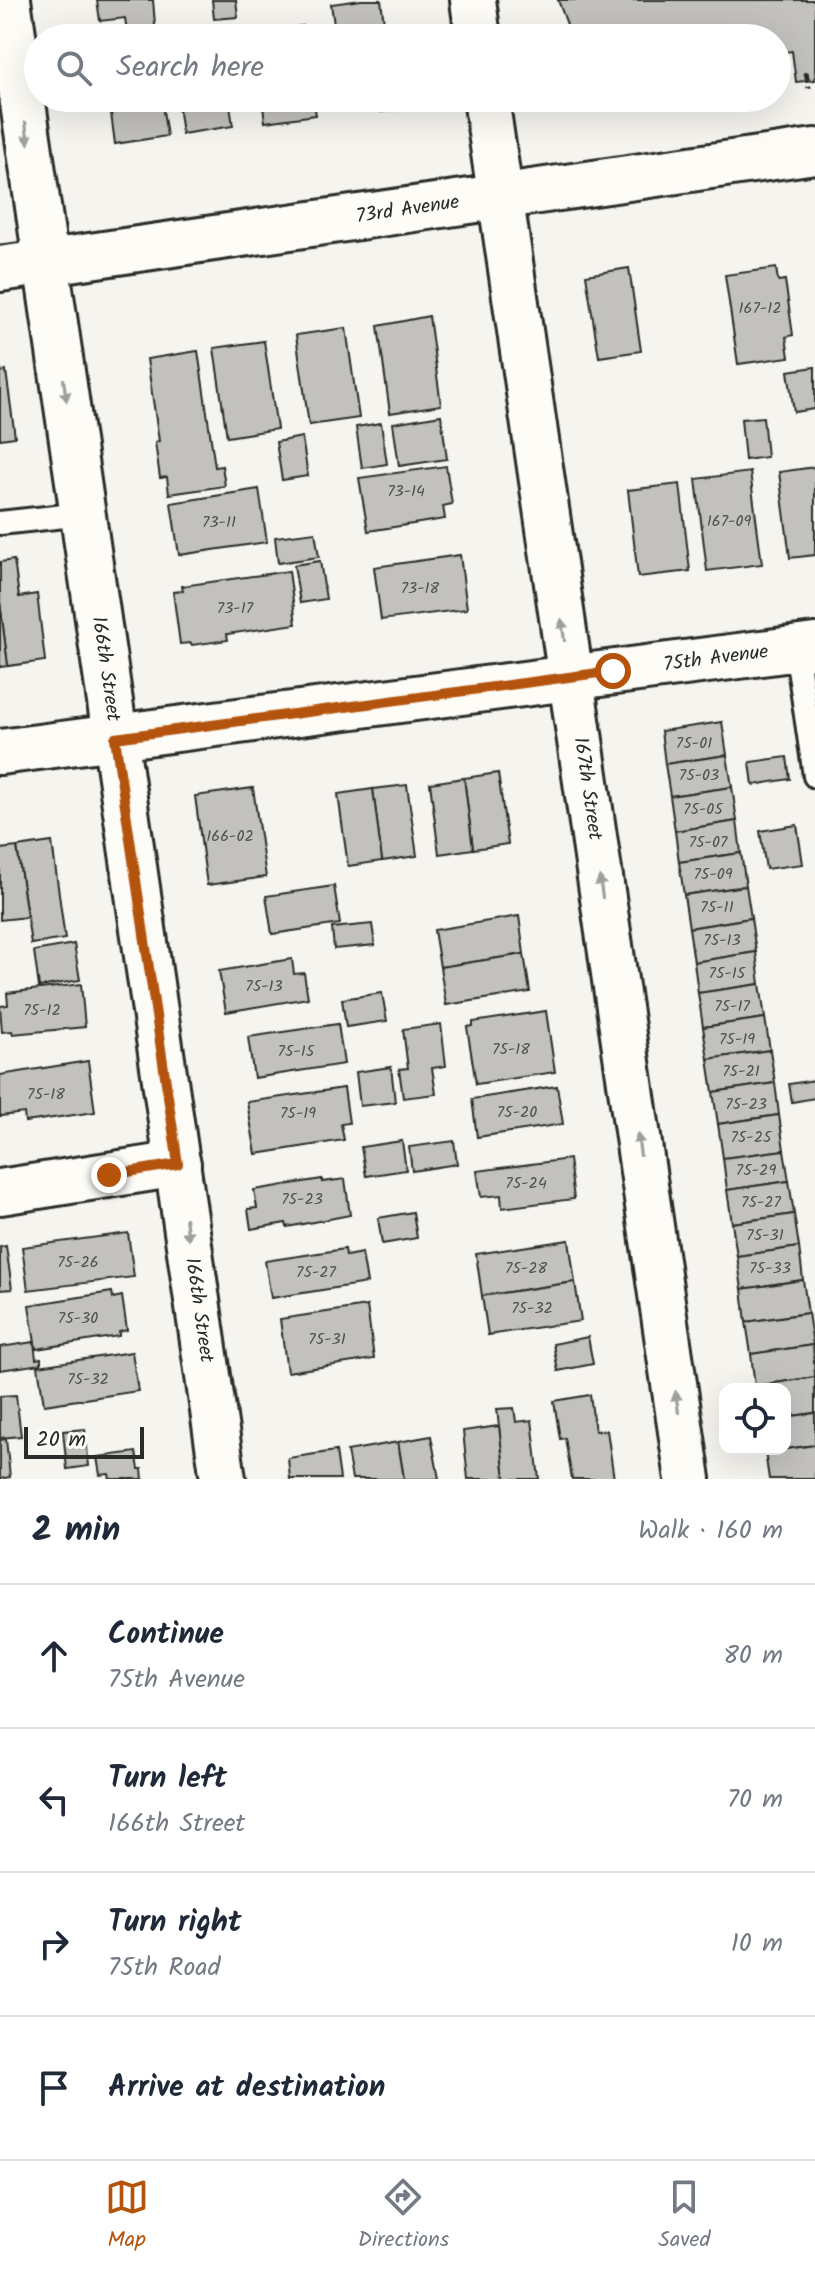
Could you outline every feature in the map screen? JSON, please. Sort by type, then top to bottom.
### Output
[{"type":"street","name":"166th Street","points":[[8,0],[24,110]]},
{"type":"street","points":[[473,0],[476,24]]},
{"type":"street","name":"166th Street","points":[[24,112],[223,1479]]},
{"type":"street","name":"167th Street","points":[[488,112],[688,1479]]},
{"type":"street","name":"73rd Avenue","points":[[0,269],[815,151]]},
{"type":"street","name":"75th Avenue","points":[[0,752],[806,647]]},
{"type":"street","points":[[0,1192],[178,1164]]},
{"type":"lane","points":[[0,523],[83,514]]},
{"type":"lane","points":[[806,647],[815,776]]},
{"type":"path","points":[[806,72],[809,88]]},
{"type":"building","points":[[97,0],[153,0],[155,24],[126,24],[125,18],[100,21]]},
{"type":"building","points":[[212,0],[236,0],[238,17],[214,19]]},
{"type":"building","points":[[381,0],[384,24],[334,24],[331,4]]},
{"type":"building","points":[[558,0],[815,0],[815,80],[796,82],[791,24],[567,24]]},
{"type":"building","points":[[111,112],[163,112],[167,136],[115,144]]},
{"type":"building","points":[[179,112],[231,112],[233,126],[182,134]]},
{"type":"building","points":[[264,112],[315,112],[316,115],[265,122]]},
{"type":"building","points":[[629,268],[641,351],[599,357],[586,275]]},
{"type":"building","points":[[776,268],[778,281],[785,280],[793,335],[786,337],[789,357],[738,364],[725,275]]},
{"type":"building","points":[[429,316],[441,405],[390,413],[378,326]]},
{"type":"building","points":[[346,328],[359,418],[309,425],[296,335]]},
{"type":"building","points":[[264,341],[277,429],[227,437],[214,348]]},
{"type":"building","points":[[198,351],[215,467],[222,466],[225,486],[169,494],[167,477],[160,478],[155,442],[159,441],[147,359]]},
{"type":"building","points":[[815,367],[815,409],[794,412],[788,371]]},
{"type":"building","points":[[6,371],[15,437],[0,439],[0,372]]},
{"type":"building","points":[[441,415],[447,459],[399,466],[393,423]]},
{"type":"building","points":[[763,417],[767,457],[745,460],[741,419]]},
{"type":"building","points":[[381,423],[387,464],[362,468],[356,427]]},
{"type":"building","points":[[302,437],[308,476],[282,480],[276,442]]},
{"type":"building","points":[[446,466],[452,504],[443,506],[445,519],[368,531],[359,478]]},
{"type":"building","points":[[815,467],[815,555],[790,558],[779,472]]},
{"type":"building","points":[[750,472],[762,564],[707,571],[696,479]]},
{"type":"building","points":[[680,484],[690,571],[638,577],[628,490]]},
{"type":"building","points":[[259,489],[267,542],[179,555],[171,503]]},
{"type":"building","points":[[315,532],[319,557],[278,563],[275,537]]},
{"type":"building","points":[[460,555],[467,609],[381,620],[374,567]]},
{"type":"building","points":[[14,560],[19,597],[37,594],[45,661],[8,666],[0,602],[0,562]]},
{"type":"building","points":[[320,561],[326,599],[300,603],[294,565]]},
{"type":"building","points":[[289,571],[296,624],[227,634],[228,640],[180,644],[173,592],[183,591],[182,586]]},
{"type":"building","points":[[0,602],[8,666],[0,667]]},
{"type":"building","points":[[722,722],[727,755],[665,764],[661,731]]},
{"type":"building","points":[[727,755],[732,787],[670,796],[665,764]]},
{"type":"building","points":[[787,757],[790,779],[753,785],[750,762]]},
{"type":"building","points":[[498,773],[508,844],[473,849],[464,778]]},
{"type":"building","points":[[464,778],[473,849],[439,854],[430,783]]},
{"type":"building","points":[[407,785],[417,856],[382,861],[373,789]]},
{"type":"building","points":[[732,787],[737,821],[675,831],[670,796]]},
{"type":"building","points":[[253,788],[266,877],[207,885],[195,796]]},
{"type":"building","points":[[373,789],[382,861],[348,866],[338,794]]},
{"type":"building","points":[[737,821],[741,853],[679,862],[675,831]]},
{"type":"building","points":[[797,825],[803,864],[766,869],[760,831]]},
{"type":"building","points":[[52,842],[65,939],[31,944],[17,847]]},
{"type":"building","points":[[17,847],[27,917],[0,920],[0,849]]},
{"type":"building","points":[[741,853],[746,886],[684,895],[679,862]]},
{"type":"building","points":[[334,886],[340,924],[272,934],[266,896]]},
{"type":"building","points":[[746,886],[751,918],[689,928],[684,895]]},
{"type":"building","points":[[519,916],[524,954],[440,967],[434,930]]},
{"type":"building","points":[[751,918],[756,952],[694,962],[689,928]]},
{"type":"building","points":[[372,924],[375,945],[334,949],[332,928]]},
{"type":"building","points":[[74,944],[80,980],[39,987],[34,951]]},
{"type":"building","points":[[756,952],[760,984],[698,993],[694,962]]},
{"type":"building","points":[[524,954],[530,992],[446,1005],[440,967]]},
{"type":"building","points":[[292,959],[294,974],[304,973],[308,998],[226,1012],[219,971]]},
{"type":"building","points":[[81,984],[85,1027],[13,1034],[12,1031],[2,1032],[0,1006],[8,1005],[7,993]]},
{"type":"building","points":[[760,984],[765,1018],[703,1027],[698,993]]},
{"type":"building","points":[[382,993],[387,1021],[346,1027],[342,999]]},
{"type":"building","points":[[546,1011],[555,1072],[476,1084],[467,1027],[473,1026],[473,1022]]},
{"type":"building","points":[[765,1018],[770,1050],[708,1059],[703,1027]]},
{"type":"building","points":[[338,1024],[344,1064],[254,1078],[248,1037]]},
{"type":"building","points":[[441,1024],[446,1066],[432,1068],[436,1094],[403,1098],[399,1069],[408,1068],[403,1029]]},
{"type":"building","points":[[770,1050],[775,1083],[713,1092],[708,1059]]},
{"type":"building","points":[[88,1061],[95,1112],[25,1122],[24,1113],[0,1116],[0,1075]]},
{"type":"building","points":[[391,1067],[395,1102],[360,1106],[356,1072]]},
{"type":"building","points":[[815,1080],[815,1098],[792,1102],[789,1084]]},
{"type":"building","points":[[775,1083],[779,1115],[718,1124],[713,1092]]},
{"type":"building","points":[[557,1086],[563,1124],[477,1137],[472,1099]]},
{"type":"building","points":[[344,1088],[349,1123],[341,1124],[344,1140],[256,1154],[247,1102]]},
{"type":"building","points":[[779,1115],[784,1150],[723,1158],[718,1124]]},
{"type":"building","points":[[402,1141],[406,1170],[366,1176],[361,1147]]},
{"type":"building","points":[[454,1141],[457,1164],[412,1171],[409,1147]]},
{"type":"building","points":[[784,1150],[789,1181],[727,1190],[723,1158]]},
{"type":"building","points":[[569,1159],[574,1199],[502,1208],[501,1195],[481,1197],[477,1171]]},
{"type":"building","points":[[322,1179],[322,1182],[345,1179],[350,1215],[287,1227],[286,1223],[251,1229],[248,1209],[257,1208],[254,1190]]},
{"type":"building","points":[[789,1181],[794,1214],[732,1223],[727,1190]]},
{"type":"building","points":[[413,1212],[417,1238],[382,1244],[378,1218]]},
{"type":"building","points":[[794,1214],[799,1247],[737,1256],[732,1223]]},
{"type":"building","points":[[128,1233],[134,1277],[28,1290],[22,1247]]},
{"type":"building","points":[[569,1240],[575,1282],[482,1296],[476,1254]]},
{"type":"building","points":[[6,1246],[12,1289],[0,1290],[0,1247]]},
{"type":"building","points":[[799,1247],[803,1280],[742,1289],[737,1256]]},
{"type":"building","points":[[345,1249],[346,1256],[362,1253],[367,1283],[271,1298],[265,1261]]},
{"type":"building","points":[[803,1280],[808,1313],[746,1322],[742,1289]]},
{"type":"building","points":[[575,1282],[581,1321],[488,1335],[482,1296]]},
{"type":"building","points":[[112,1292],[113,1298],[122,1296],[127,1330],[119,1332],[119,1336],[36,1349],[29,1305]]},
{"type":"building","points":[[367,1306],[374,1359],[287,1372],[280,1319]]},
{"type":"building","points":[[808,1313],[813,1345],[751,1354],[746,1322]]},
{"type":"building","points":[[588,1337],[593,1364],[558,1371],[553,1344]]},
{"type":"building","points":[[34,1342],[36,1359],[41,1358],[41,1364],[0,1370],[0,1347]]},
{"type":"building","points":[[813,1345],[815,1377],[755,1383],[751,1354]]},
{"type":"building","points":[[132,1352],[138,1391],[44,1405],[38,1366]]},
{"type":"building","points":[[815,1377],[815,1413],[791,1416],[791,1383],[775,1383]]},
{"type":"building","points":[[16,1395],[21,1436],[0,1438],[0,1396]]},
{"type":"building","points":[[590,1395],[595,1431],[607,1430],[614,1479],[572,1479],[565,1438],[560,1439],[554,1401]]},
{"type":"building","points":[[514,1408],[516,1422],[532,1420],[539,1479],[505,1479],[497,1409]]},
{"type":"building","points":[[815,1413],[815,1445],[791,1448],[791,1416]]},
{"type":"building","points":[[499,1426],[505,1479],[468,1479],[463,1431]]},
{"type":"building","points":[[85,1429],[89,1466],[67,1469],[63,1431]]},
{"type":"building","points":[[431,1436],[439,1479],[404,1479],[398,1442]]},
{"type":"building","points":[[6,1439],[10,1477],[0,1479],[0,1440]]},
{"type":"building","points":[[398,1442],[404,1479],[352,1479],[347,1451]]},
{"type":"building","points":[[815,1445],[815,1479],[769,1479],[765,1455],[791,1455],[791,1448]]},
{"type":"building","points":[[336,1451],[340,1479],[290,1479],[288,1458]]},
{"type":"building","points":[[136,1452],[143,1479],[110,1479],[109,1474],[100,1475],[97,1457]]},
{"type":"route","points":[[109,1175],[178,1164],[115,738],[613,671]]}]
